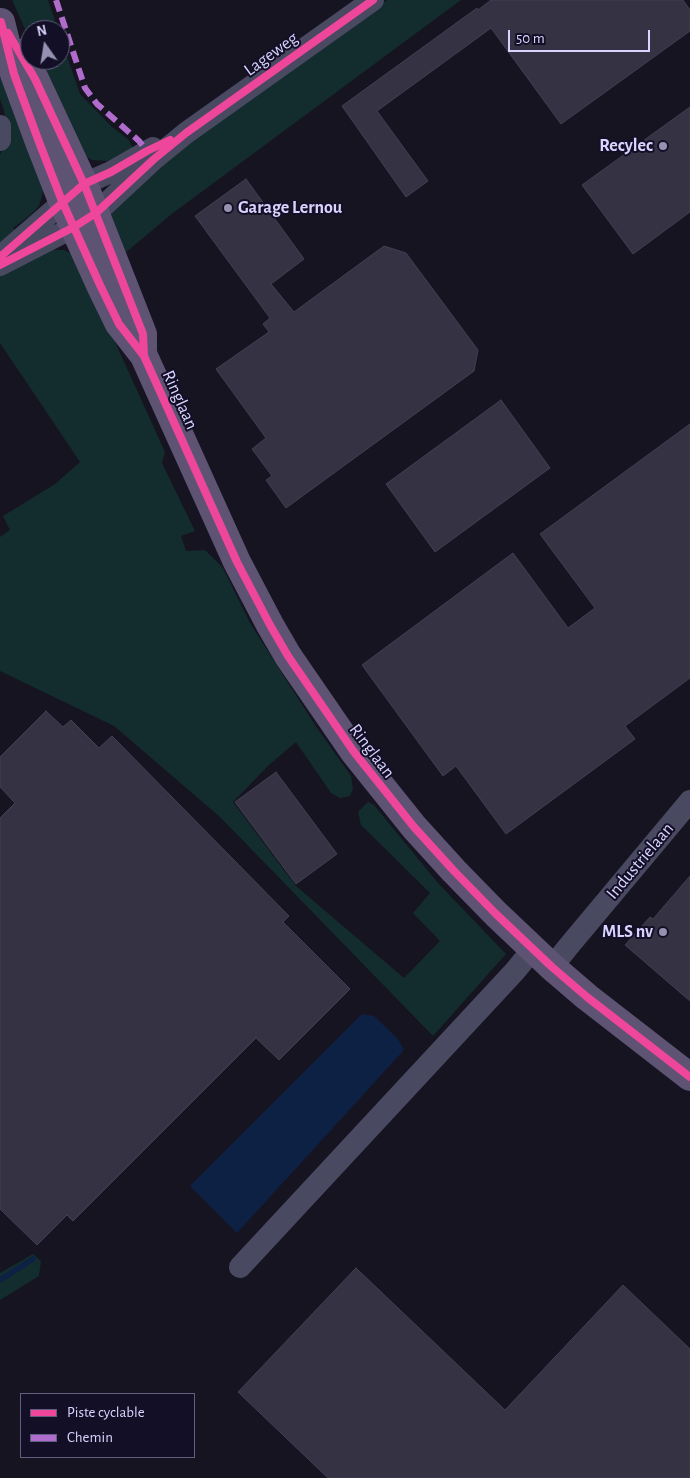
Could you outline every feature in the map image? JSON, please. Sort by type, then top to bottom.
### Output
[{"type":"main road","name":"Ringlaan","points":[[0,21],[35,79],[84,184],[85,220],[100,285],[119,324],[144,356],[241,570],[270,625],[308,687],[354,752],[414,827],[454,871],[543,958],[587,997],[690,1077]]},
{"type":"main road","name":"Ringlaan","points":[[0,21],[14,74],[62,201],[85,220]]},
{"type":"street","name":"Lageweg","points":[[0,265],[85,220],[186,133],[373,0]]},
{"type":"street","points":[[0,126],[0,140]]},
{"type":"street","name":"Lageweg","points":[[0,257],[62,201],[84,184],[186,133]]},
{"type":"street","name":"Industrielaan","points":[[240,1267],[508,979],[543,958],[568,947],[690,801]]},
{"type":"green space","points":[[12,0],[48,0],[55,20],[21,20]]},
{"type":"green space","points":[[387,0],[461,0],[173,213],[125,253],[107,220],[112,204],[182,147]]},
{"type":"green space","points":[[70,65],[80,94],[112,127],[129,140],[133,149],[107,161],[92,160],[84,155],[44,70],[70,70]]},
{"type":"green space","points":[[0,76],[41,176],[44,188],[39,206],[13,228],[17,233],[0,246],[0,155],[5,141],[6,128],[4,110],[0,99]]},
{"type":"green space","points":[[50,250],[64,250],[76,256],[165,452],[162,463],[195,531],[181,536],[186,551],[205,550],[223,568],[250,623],[315,725],[351,776],[353,789],[350,796],[340,798],[331,793],[296,742],[269,765],[233,802],[296,886],[404,978],[440,941],[413,913],[430,893],[361,825],[358,812],[368,802],[374,805],[438,883],[506,954],[433,1036],[220,817],[114,726],[0,671],[0,537],[10,530],[3,516],[55,484],[80,462],[0,343],[0,273]]},
{"type":"green space","points":[[33,1254],[41,1261],[39,1276],[0,1300],[0,1273]]},
{"type":"water","points":[[362,1014],[374,1016],[397,1038],[404,1050],[237,1233],[190,1186]]},
{"type":"building","points":[[491,0],[683,0],[690,10],[690,31],[561,124],[491,28],[377,111],[428,181],[406,197],[342,106],[477,8],[478,10]]},
{"type":"building","name":"Recylec","points":[[690,107],[690,212],[633,254],[582,185]]},
{"type":"building","points":[[246,179],[304,259],[271,284],[294,312],[384,246],[406,253],[478,350],[474,371],[286,508],[266,480],[272,476],[252,449],[266,438],[216,369],[269,332],[263,324],[270,318],[195,216]]},
{"type":"building","points":[[501,400],[550,468],[435,552],[386,484]]},
{"type":"building","points":[[690,424],[690,678],[625,726],[635,739],[506,834],[456,766],[443,776],[362,665],[513,553],[568,628],[595,608],[540,534]]},
{"type":"building","points":[[46,711],[63,727],[71,720],[99,748],[112,736],[289,916],[283,922],[350,989],[279,1060],[256,1038],[73,1221],[67,1215],[37,1245],[0,1209],[0,818],[15,803],[0,787],[0,757]]},
{"type":"building","points":[[276,772],[337,854],[296,884],[235,802]]},
{"type":"building","name":"MLS nv","points":[[690,876],[690,1001],[625,945],[650,917],[653,919]]},
{"type":"building","points":[[356,1268],[505,1410],[623,1285],[690,1349],[690,1478],[328,1478],[238,1392]]},
{"type":"waterway","points":[[0,1280],[33,1259]]},
{"type":"marked path","points":[[56,0],[85,88],[97,104],[139,141],[149,153]]},
{"type":"cycle path","points":[[0,265],[74,227],[96,213],[154,159],[186,133],[373,0]]},
{"type":"cycle path","points":[[1,22],[14,74],[39,142],[62,201],[100,285],[119,324],[144,356],[237,562],[288,656],[354,752],[414,827],[454,871],[552,967],[587,997],[690,1077]]},
{"type":"cycle path","points":[[8,33],[35,79],[84,184],[143,334],[144,356]]},
{"type":"cycle path","points":[[0,257],[84,184],[111,172],[170,140]]},
{"type":"place","name":"Recylec","points":[[663,146]]},
{"type":"place","name":"Garage Lernou","points":[[228,208]]},
{"type":"place","name":"MLS nv","points":[[663,932]]}]
